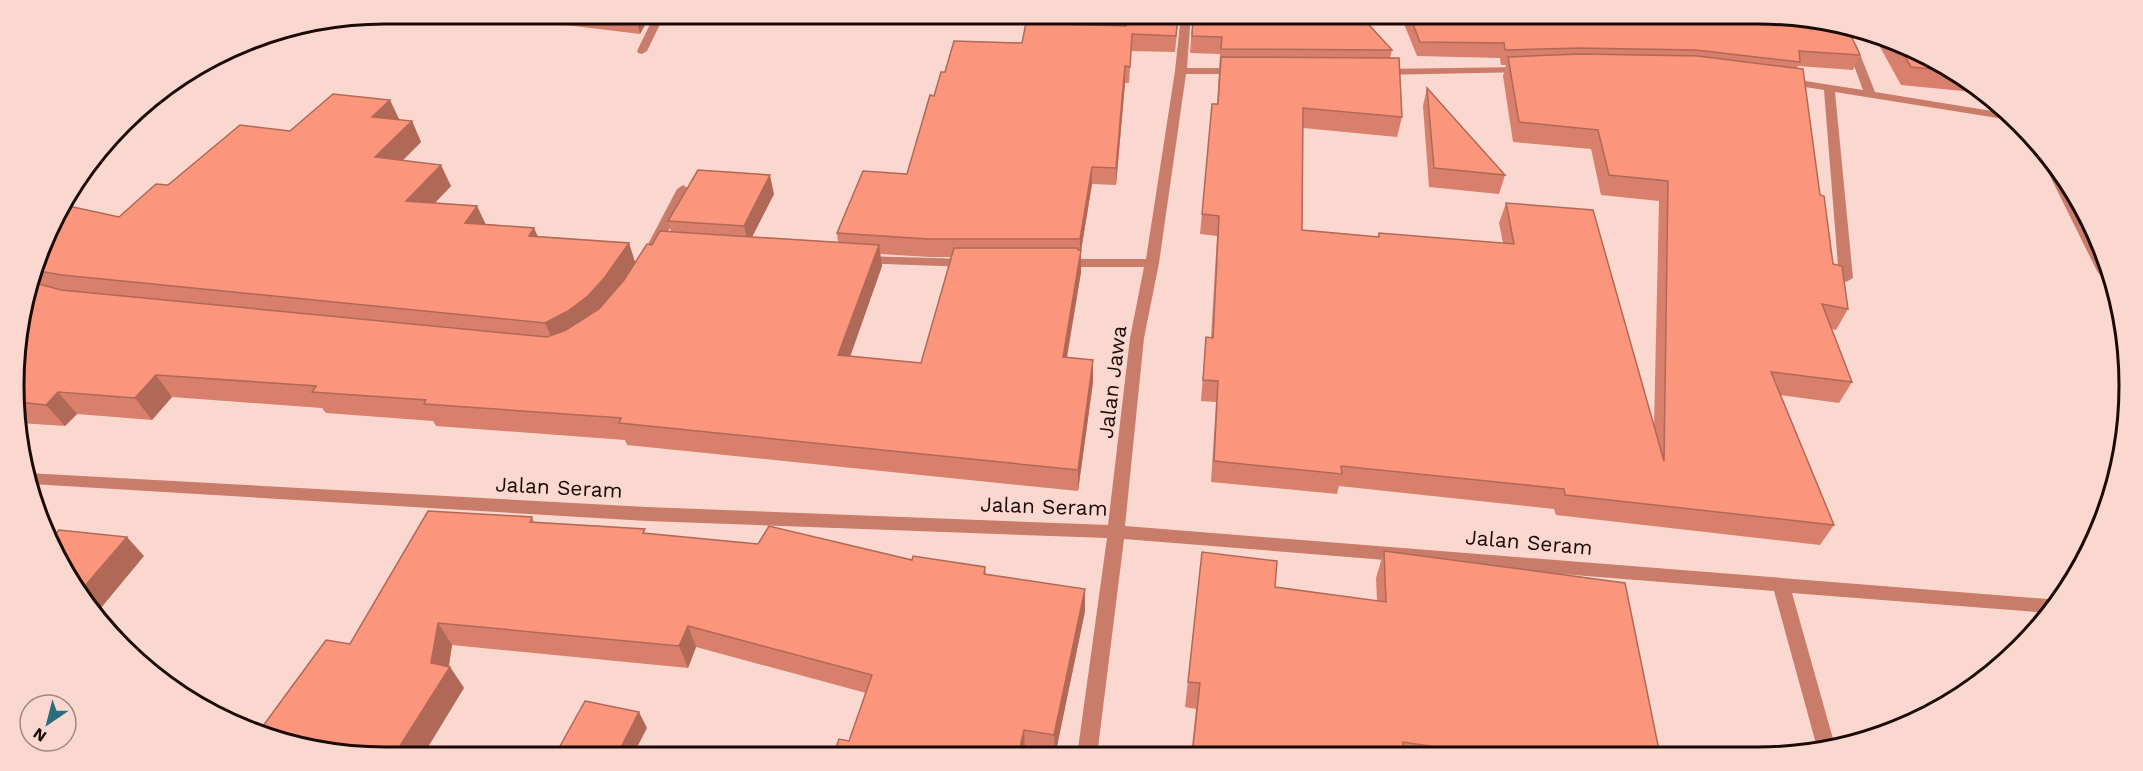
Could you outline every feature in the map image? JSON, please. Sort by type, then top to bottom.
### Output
[{"type":"street","points":[[642,51],[655,24]]},
{"type":"street","name":"Jalan Jawa","points":[[1088,747],[1116,531],[1137,338],[1152,263],[1181,71],[1185,24]]},
{"type":"street","points":[[1847,35],[1870,95]]},
{"type":"street","points":[[1366,72],[1539,69]]},
{"type":"street","points":[[1181,71],[1251,71]]},
{"type":"street","points":[[1774,80],[1997,115]]},
{"type":"street","points":[[1829,88],[1846,278]]},
{"type":"street","points":[[645,265],[659,247],[682,189]]},
{"type":"street","points":[[2070,203],[2086,235]]},
{"type":"street","points":[[847,259],[986,263]]},
{"type":"street","points":[[1053,263],[1152,263]]},
{"type":"street","name":"Jalan Seram","points":[[36,478],[647,514],[1116,531],[2045,605]]},
{"type":"street","points":[[1781,584],[1824,741]]},
{"type":"building","points":[[1026,24],[1126,26],[1126,24],[1177,24],[1176,36],[1132,34],[1130,67],[1125,66],[1116,168],[1092,167],[1080,239],[928,239],[837,233],[863,171],[907,174],[930,95],[934,96],[941,72],[945,72],[954,41],[1022,43]]},
{"type":"building","points":[[1193,24],[1368,24],[1392,50],[1221,49],[1222,37],[1192,36]]},
{"type":"building","points":[[1413,24],[1758,24],[1805,27],[1851,36],[1860,55],[1799,51],[1800,62],[1696,50],[1579,48],[1505,50],[1504,43],[1420,42]]},
{"type":"building","points":[[1580,54],[1698,56],[1803,69],[1820,195],[1824,196],[1833,264],[1842,266],[1848,309],[1822,304],[1852,382],[1771,372],[1834,525],[1565,495],[1564,489],[1341,466],[1342,474],[1214,461],[1218,381],[1203,380],[1206,337],[1213,338],[1219,216],[1202,214],[1212,104],[1218,104],[1221,57],[1399,58],[1402,117],[1303,108],[1302,230],[1379,237],[1379,233],[1514,244],[1506,203],[1593,210],[1664,461],[1668,181],[1609,175],[1598,130],[1519,122],[1508,57]]},
{"type":"building","points":[[1904,56],[1932,69],[1911,67]]},
{"type":"building","points":[[1427,88],[1505,175],[1434,168]]},
{"type":"building","points":[[333,94],[390,100],[372,117],[412,121],[375,157],[441,165],[406,201],[477,206],[465,223],[534,228],[529,236],[629,243],[605,277],[588,296],[568,311],[545,323],[42,272],[71,207],[119,217],[156,184],[168,185],[240,125],[290,131]]},
{"type":"building","points":[[698,170],[770,175],[744,226],[668,221]]},
{"type":"building","points":[[660,231],[879,245],[838,355],[921,363],[954,248],[1078,248],[1081,250],[1063,357],[1093,360],[1078,470],[619,423],[621,418],[424,404],[426,400],[312,392],[316,386],[156,375],[135,398],[58,392],[46,405],[25,403],[27,338],[38,284],[61,290],[547,337],[566,330],[599,309],[624,280],[647,244],[652,245]]},
{"type":"building","points":[[428,511],[532,517],[530,522],[645,529],[643,533],[758,544],[769,526],[912,560],[913,556],[985,567],[984,574],[1085,589],[1054,735],[1024,730],[1020,747],[836,747],[839,739],[849,741],[872,675],[688,626],[679,646],[438,623],[431,663],[450,667],[399,747],[338,744],[292,735],[263,726],[326,640],[350,644]]},
{"type":"building","points":[[59,530],[127,537],[85,586],[56,533]]},
{"type":"building","points":[[1384,551],[1625,583],[1658,747],[1436,747],[1403,742],[1403,747],[1193,747],[1200,683],[1188,682],[1202,552],[1277,561],[1275,587],[1386,602]]},
{"type":"building","points":[[585,701],[639,712],[621,747],[560,747]]}]
